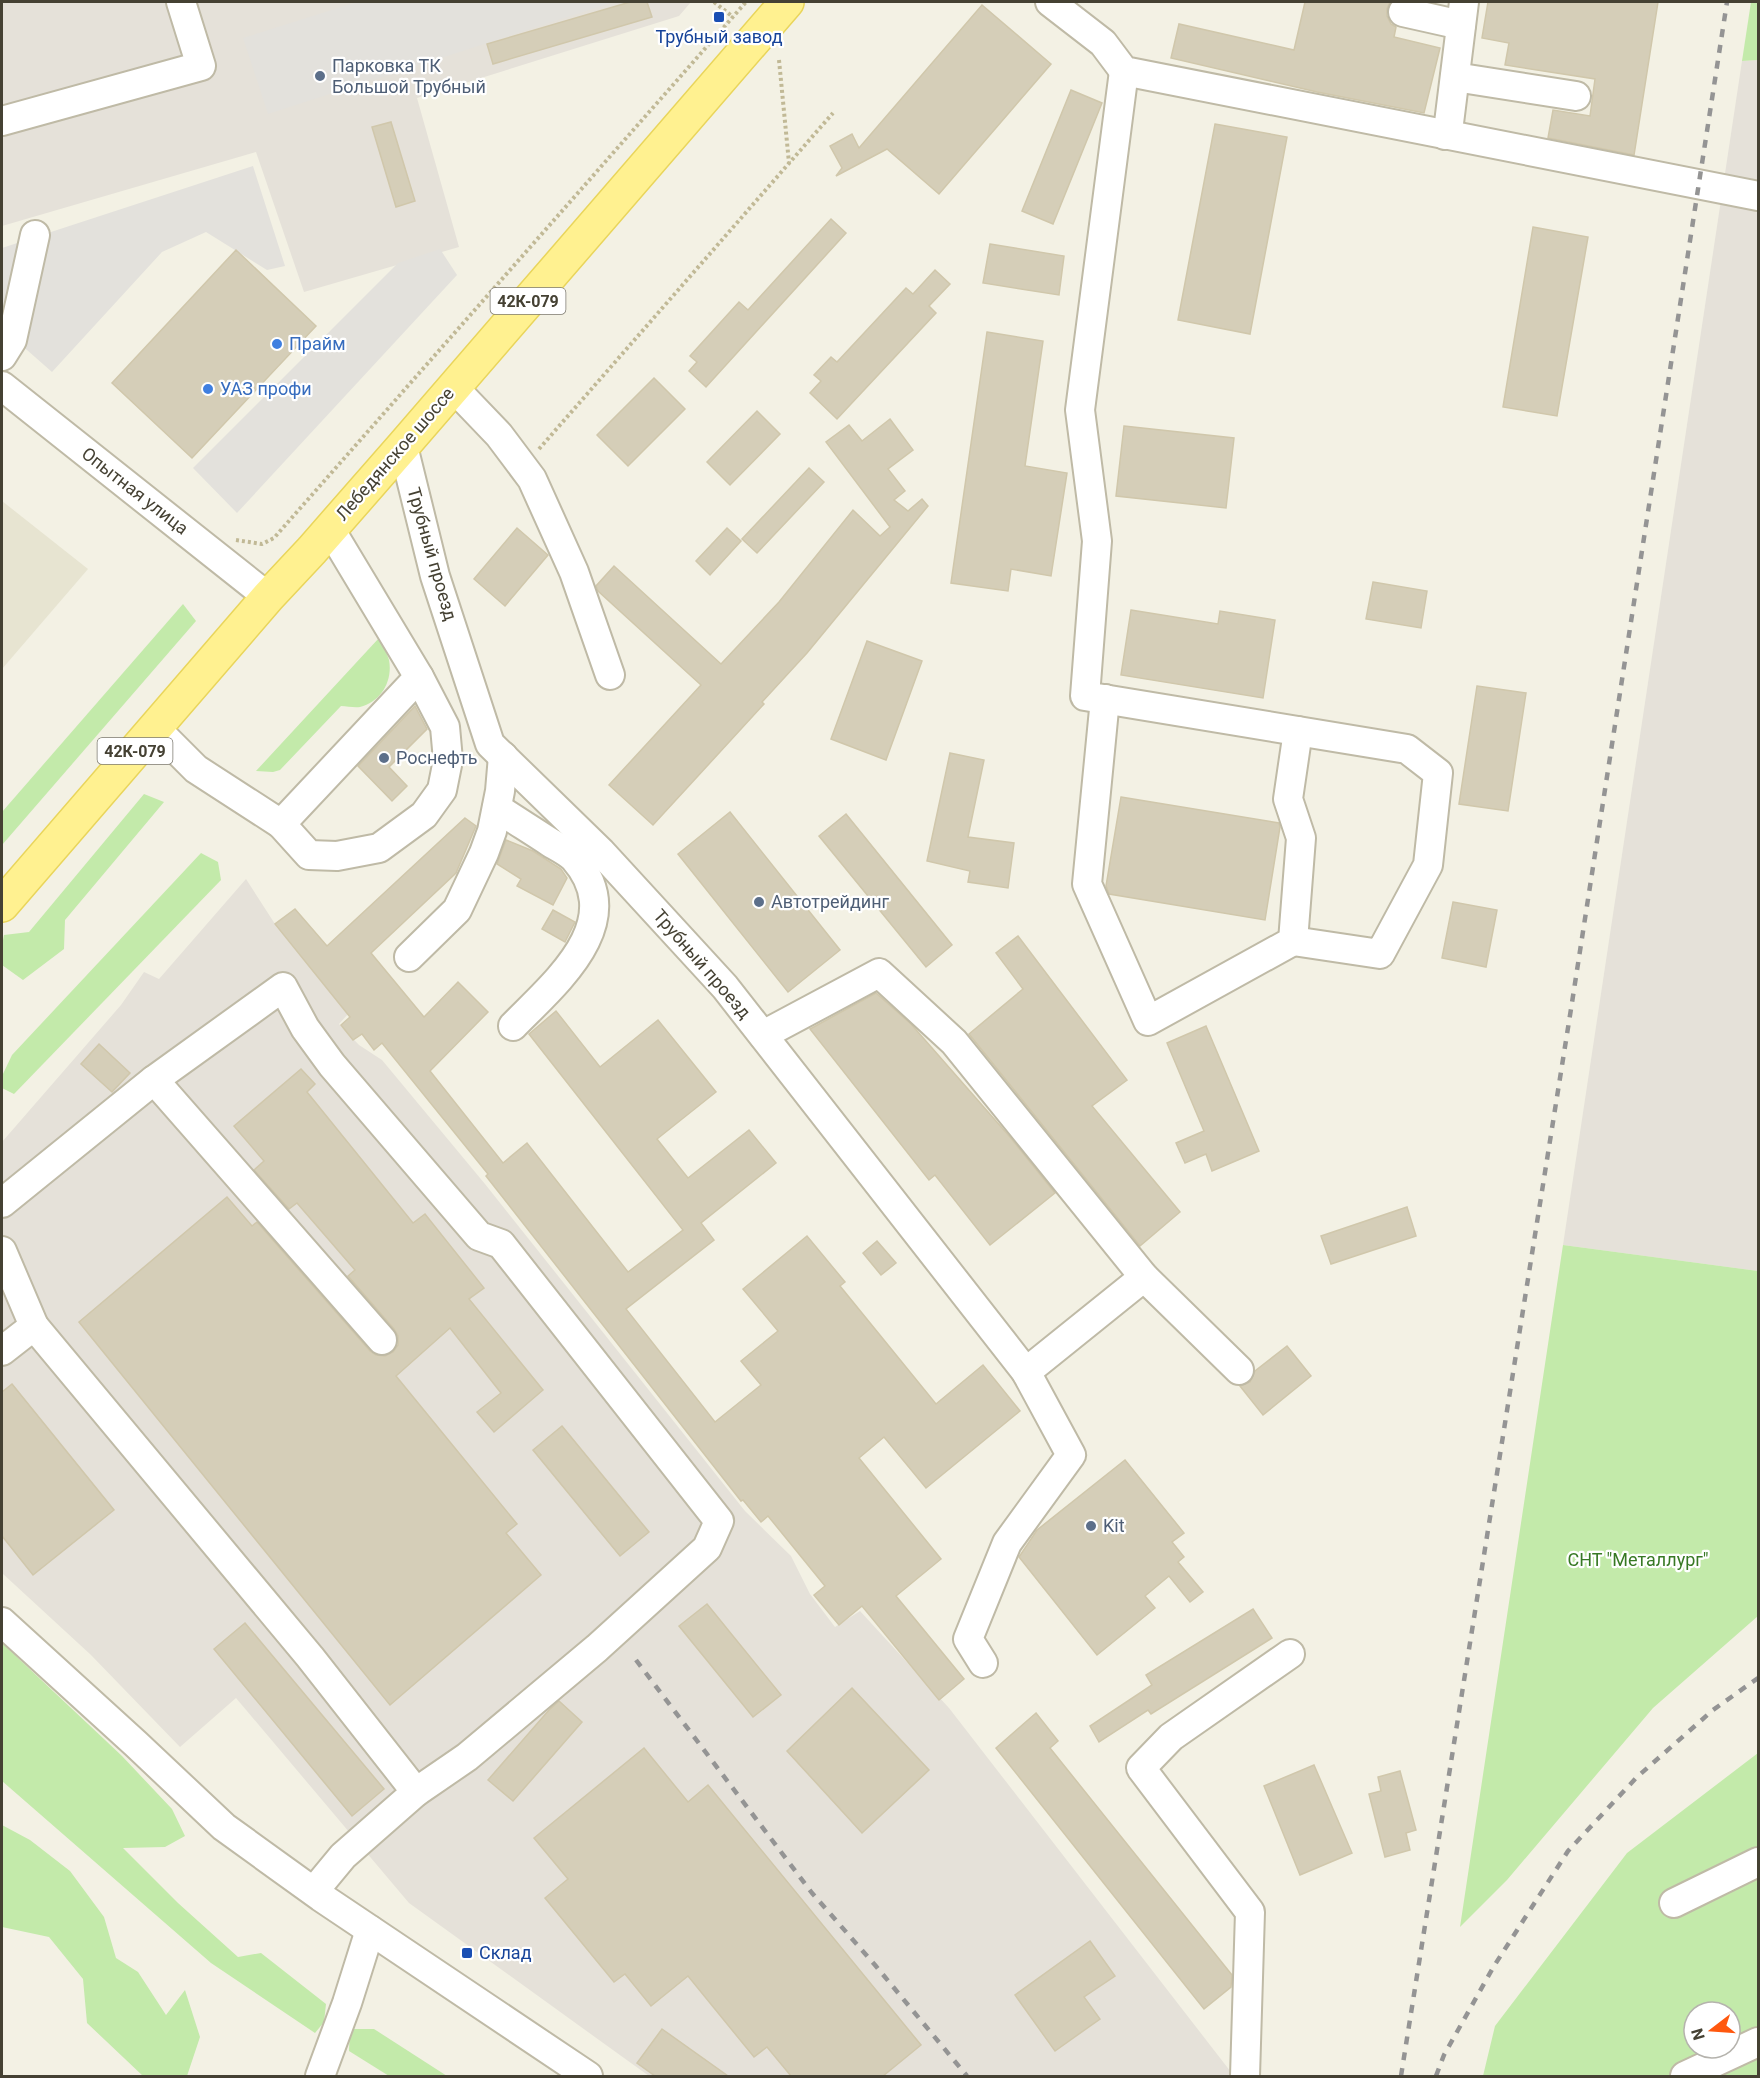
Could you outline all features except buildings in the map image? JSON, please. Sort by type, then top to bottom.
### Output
[{"type":"main road","name":"Лебедянское шоссе","points":[[2,905],[787,2]]},
{"type":"street","points":[[2,122],[201,66],[181,2]]},
{"type":"street","points":[[1050,2],[1104,43],[1124,71],[1080,410],[1096,541],[1085,696],[1105,699],[1298,731],[1407,748],[1438,773],[1428,865],[1380,954],[1293,941],[1148,1021],[1087,884],[1105,699]]},
{"type":"street","points":[[1403,12],[1463,13],[1445,135]]},
{"type":"street","points":[[1124,71],[1445,135],[1753,189]]},
{"type":"street","points":[[1455,77],[1576,96]]},
{"type":"street","points":[[2,356],[12,340],[35,235]]},
{"type":"street","name":"Опытная улица","points":[[2,386],[268,597]]},
{"type":"street","points":[[453,387],[499,435],[532,479],[574,572],[610,675]]},
{"type":"street","name":"Трубный проезд","points":[[403,446],[438,587],[490,744],[601,852],[725,987],[1026,1372],[1071,1455],[1007,1543],[968,1639],[983,1663]]},
{"type":"street","points":[[155,728],[196,769],[281,824],[309,855],[337,856],[379,848],[424,815],[442,790],[448,760],[445,727],[419,677],[330,530]]},
{"type":"street","points":[[281,824],[419,677]]},
{"type":"street","points":[[1293,941],[1301,838],[1288,799],[1298,731]]},
{"type":"street","points":[[409,957],[456,910],[484,853],[497,808],[503,756]]},
{"type":"street","points":[[497,808],[572,857],[588,879],[595,903],[588,938],[570,968],[513,1026]]},
{"type":"street","points":[[763,1035],[879,974],[954,1042],[1144,1277],[1239,1370]]},
{"type":"street","points":[[2,1203],[154,1080],[283,987],[305,1028],[332,1065],[479,1236],[501,1244],[719,1521],[707,1548],[597,1648],[467,1757],[416,1792],[343,1856],[314,1891]]},
{"type":"street","points":[[154,1080],[382,1340]]},
{"type":"street","points":[[2,1251],[34,1326],[310,1657],[416,1792]]},
{"type":"street","points":[[1026,1372],[1144,1277]]},
{"type":"street","points":[[2,1351],[34,1326]]},
{"type":"street","points":[[2,1622],[224,1827],[369,1930],[588,2076]]},
{"type":"street","points":[[1245,2076],[1250,1912],[1141,1768],[1171,1737],[1290,1654]]},
{"type":"street","points":[[1674,1904],[1758,1862]]},
{"type":"street","points":[[320,2076],[347,2003],[369,1930]]},
{"type":"street","points":[[1685,2076],[1758,2042]]},
{"type":"path","points":[[714,2],[733,17]]},
{"type":"path","points":[[231,538],[242,542],[262,544],[274,538],[746,2]]},
{"type":"path","points":[[779,60],[789,164]]},
{"type":"path","points":[[523,467],[833,113]]},
{"type":"shaded area","points":[[2,2],[691,2],[679,16],[417,98],[459,247],[304,292],[256,152],[2,226]]},
{"type":"shaded area","name":"Парковка ТК Большой Трубный","points":[[357,2],[614,2],[268,114],[243,38]]},
{"type":"shaded area","points":[[1758,60],[1758,1271],[1563,1245],[1742,61]]},
{"type":"shaded area","points":[[253,166],[285,266],[267,270],[206,232],[162,252],[52,372],[2,328],[2,248]]},
{"type":"shaded area","points":[[440,249],[457,275],[237,513],[193,468],[398,263]]},
{"type":"shaded area","points":[[2,501],[88,569],[2,669]]},
{"type":"shaded area","points":[[246,879],[275,924],[348,1014],[339,1024],[359,1045],[382,1060],[485,1184],[745,1511],[791,1556],[810,1594],[835,1627],[860,1611],[949,1708],[1234,2076],[649,2076],[409,1903],[236,1698],[180,1747],[91,1655],[2,1573],[2,1142],[121,1005],[144,972],[159,979]]},
{"type":"green space","points":[[1751,2],[1758,2],[1758,60],[1742,61]]},
{"type":"green space","points":[[183,604],[196,621],[2,845],[2,812]]},
{"type":"green space","points":[[379,638],[388,657],[390,668],[384,690],[374,700],[360,707],[341,706],[280,770],[256,771]]},
{"type":"green space","points":[[144,794],[164,802],[65,920],[64,949],[23,980],[2,965],[4,935],[29,932]]},
{"type":"green space","points":[[201,853],[218,862],[221,880],[14,1094],[2,1088],[2,1076],[12,1055]]},
{"type":"green space","name":"СНТ \"Металлург\"","points":[[1563,1245],[1758,1271],[1758,1616],[1653,1708],[1507,1880],[1460,1927]]},
{"type":"green space","points":[[2,1643],[122,1756],[172,1809],[185,1836],[165,1847],[123,1848],[178,1903],[238,1957],[261,1953],[326,2004],[324,2022],[315,2033],[211,1963],[2,1781]]},
{"type":"green space","points":[[1758,1753],[1758,2076],[1483,2076],[1495,2026],[1627,1853]]},
{"type":"green space","points":[[2,1825],[30,1840],[70,1871],[104,1917],[116,1958],[138,1972],[166,2015],[185,1990],[200,2037],[187,2076],[143,2076],[87,2023],[83,1979],[49,1937],[2,1927]]},
{"type":"green space","points":[[350,2029],[374,2029],[447,2076],[389,2076],[349,2051]]},
{"type":"railway","points":[[1401,2076],[1571,1009],[1727,2]]},
{"type":"railway","points":[[636,1660],[812,1893],[967,2076]]},
{"type":"railway","points":[[1436,2076],[1444,2055],[1494,1966],[1568,1851],[1637,1777],[1713,1710],[1758,1678]]},
{"type":"place","name":"Трубный завод","points":[[719,17]]},
{"type":"place","name":"Парковка ТК Большой Трубный","points":[[320,76]]},
{"type":"place","name":"Прайм","points":[[277,344]]},
{"type":"place","name":"УАЗ профи","points":[[208,389]]},
{"type":"place","name":"Роснефть","points":[[384,758]]},
{"type":"place","name":"Автотрейдинг","points":[[759,902]]},
{"type":"place","name":"Kit","points":[[1091,1526]]},
{"type":"place","name":"Склад","points":[[467,1953]]}]
